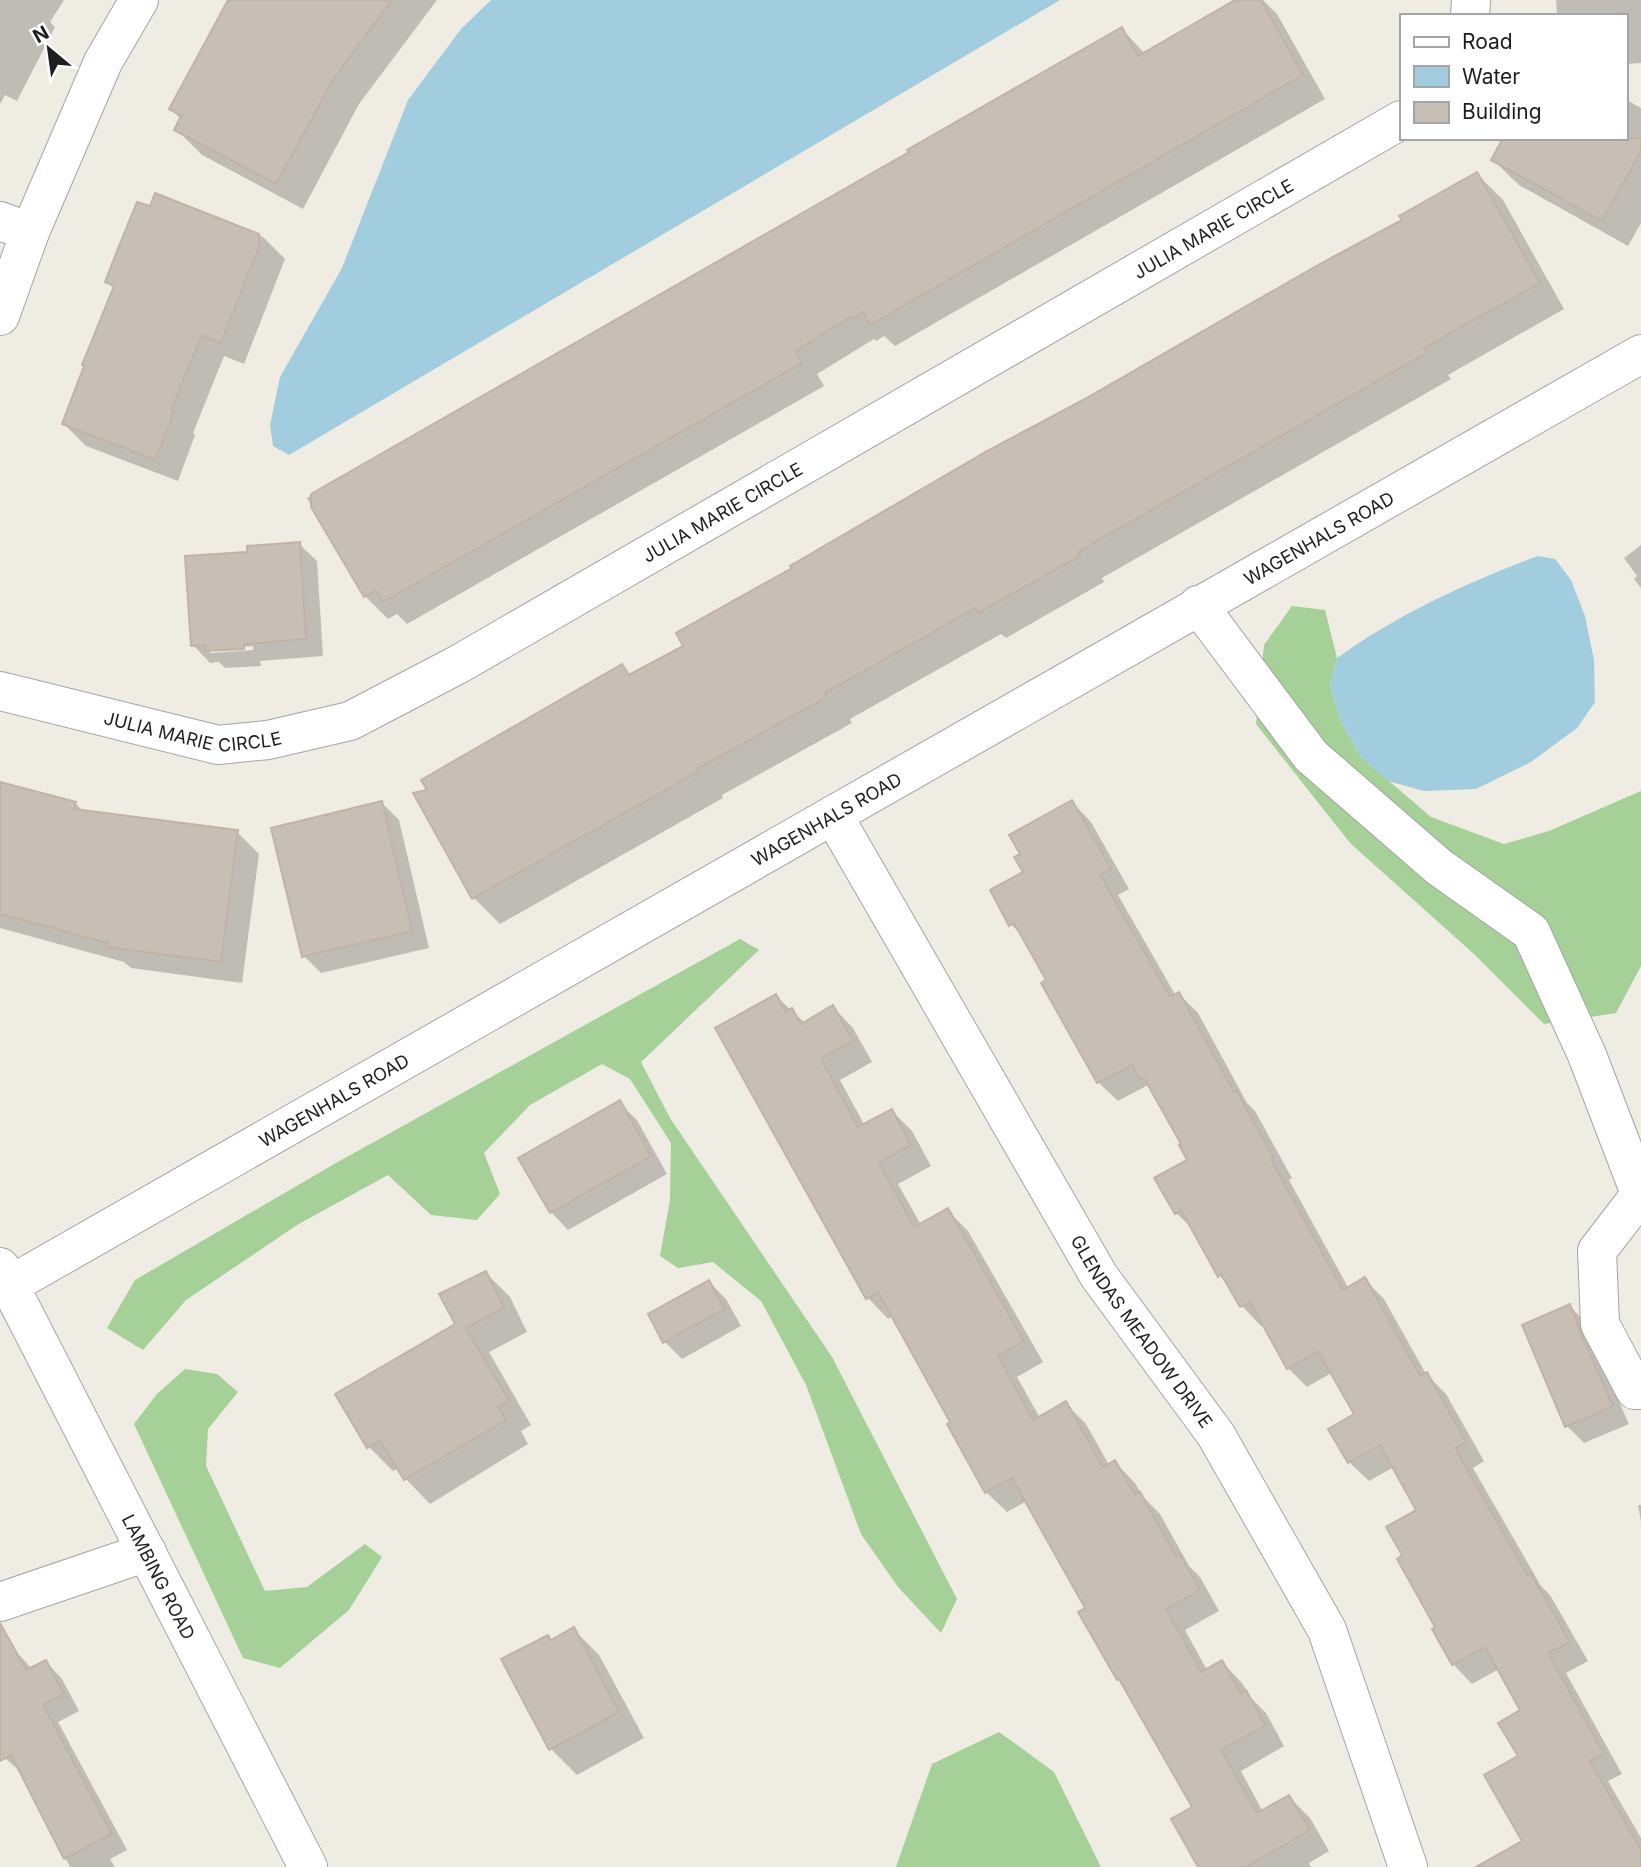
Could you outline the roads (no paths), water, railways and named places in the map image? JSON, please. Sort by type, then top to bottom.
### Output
[{"type":"street","points":[[0,316],[15,226],[139,0]]},
{"type":"street","name":"JULIA MARIE CIRCLE","points":[[0,691],[218,745],[268,740],[350,722],[459,664],[1400,121]]},
{"type":"street","name":"WAGENHALS ROAD","points":[[5,1276],[833,815],[1641,355]]},
{"type":"street","points":[[1198,606],[1311,756],[1439,867],[1531,932],[1587,1055],[1640,1196],[1597,1251],[1600,1324],[1635,1390],[1641,1390]]},
{"type":"street","name":"GLENDAS MEADOW DRIVE","points":[[833,815],[1099,1276],[1216,1435],[1327,1630],[1408,1867]]},
{"type":"street","name":"LAMBING ROAD","points":[[5,1276],[308,1867]]},
{"type":"street","points":[[0,1602],[147,1552]]},
{"type":"water","points":[[491,0],[1060,0],[289,455],[273,446],[270,425],[280,377],[342,268],[408,100],[461,29]]},
{"type":"water","points":[[1538,556],[1555,559],[1571,580],[1585,616],[1594,660],[1595,702],[1577,728],[1531,762],[1476,789],[1424,791],[1388,781],[1361,757],[1341,722],[1330,685],[1337,658],[1384,627],[1434,600]]}]
